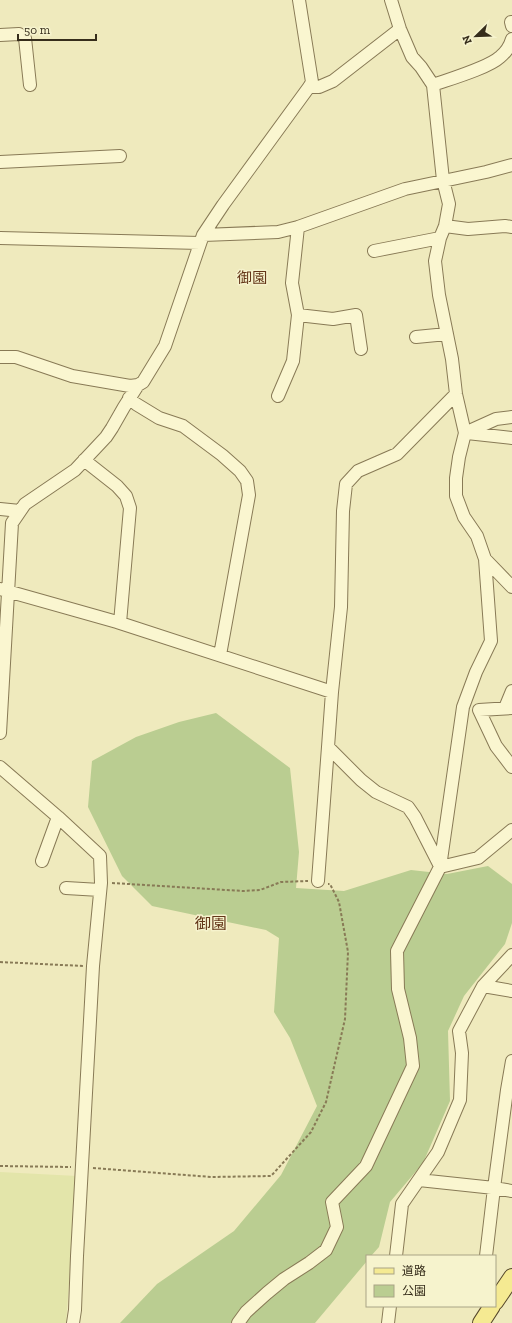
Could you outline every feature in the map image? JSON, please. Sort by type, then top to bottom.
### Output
[{"type":"main road","points":[[496,1300],[512,1277]]},
{"type":"main road","points":[[481,1323],[491,1307]]},
{"type":"street","points":[[0,733],[4,591],[12,522],[25,504],[75,470],[112,428],[129,398],[138,385],[143,382],[165,346],[202,239],[223,205],[312,82],[299,0]]},
{"type":"street","points":[[238,1323],[246,1312],[267,1293],[284,1279],[326,1250],[337,1227],[332,1202],[366,1166],[414,1066],[410,1038],[398,989],[397,950],[440,867],[463,707],[476,672],[492,641],[485,560],[477,536],[464,517],[456,496],[456,478],[465,432],[456,394],[447,334],[439,295],[435,261],[440,238],[445,226],[449,204],[443,180],[433,84],[412,57],[400,29],[391,0]]},
{"type":"street","points":[[512,22],[512,26]]},
{"type":"street","points":[[309,87],[319,87],[333,82],[400,29]]},
{"type":"street","points":[[0,35],[19,34],[25,38],[30,85]]},
{"type":"street","points":[[433,84],[490,64],[500,58],[512,40]]},
{"type":"street","points":[[0,162],[120,156]]},
{"type":"street","points":[[0,238],[202,239],[278,232],[298,227],[405,190],[512,165]]},
{"type":"street","points":[[445,226],[468,229],[505,226],[512,227]]},
{"type":"street","points":[[278,396],[293,361],[298,316],[292,283],[298,227]]},
{"type":"street","points":[[374,251],[440,238]]},
{"type":"street","points":[[298,316],[333,319],[356,315],[361,349]]},
{"type":"street","points":[[416,337],[447,334]]},
{"type":"street","points":[[0,357],[16,357],[72,376],[130,386],[138,385]]},
{"type":"street","points":[[318,881],[332,692],[341,607],[343,511],[346,484],[358,471],[397,454],[456,394]]},
{"type":"street","points":[[129,398],[159,418],[183,426],[222,455],[240,471],[247,481],[249,495],[220,655]]},
{"type":"street","points":[[465,432],[496,419],[512,417]]},
{"type":"street","points":[[465,432],[512,438]]},
{"type":"street","points":[[84,460],[117,486],[126,496],[130,508],[120,623]]},
{"type":"street","points":[[0,509],[20,511]]},
{"type":"street","points":[[485,560],[512,587]]},
{"type":"street","points":[[4,591],[120,623],[332,692]]},
{"type":"street","points":[[463,707],[479,710],[509,708],[512,691]]},
{"type":"street","points":[[479,710],[496,746],[512,767]]},
{"type":"street","points":[[328,747],[361,780],[376,792],[408,807],[415,817],[440,867]]},
{"type":"street","points":[[0,768],[58,817],[100,856],[100,886],[93,966],[75,1310],[73,1323]]},
{"type":"street","points":[[42,861],[58,817]]},
{"type":"street","points":[[440,867],[478,858],[512,830]]},
{"type":"street","points":[[66,888],[100,886]]},
{"type":"street","points":[[396,1255],[402,1204],[438,1152],[460,1100],[462,1053],[459,1031],[483,986],[512,955]]},
{"type":"street","points":[[483,986],[512,991]]},
{"type":"street","points":[[486,1255],[494,1188],[510,1090],[512,1061]]},
{"type":"street","points":[[419,1180],[512,1191]]},
{"type":"street","points":[[388,1323],[390,1307]]},
{"type":"path","points":[[0,1166],[82,1168],[212,1177],[271,1176],[311,1132],[326,1102],[345,1019],[348,952],[338,902],[330,884],[318,881],[297,880],[281,882],[260,890],[243,891],[100,886]]},
{"type":"path","points":[[0,962],[93,966]]},
{"type":"green space","points":[[216,713],[290,768],[299,852],[296,888],[344,891],[411,870],[447,874],[488,866],[512,884],[512,923],[505,944],[464,996],[448,1031],[450,1101],[423,1163],[390,1202],[379,1247],[372,1255],[366,1255],[366,1262],[315,1323],[120,1323],[157,1284],[234,1231],[281,1175],[317,1106],[290,1038],[274,1012],[279,938],[266,930],[152,906],[122,876],[88,807],[92,761],[136,737],[179,722]]},
{"type":"green space","points":[[0,1172],[77,1176],[66,1323],[0,1323]]},
{"type":"district","name":"御園","points":[[252,278]]},
{"type":"district","name":"御園","points":[[211,923]]}]
